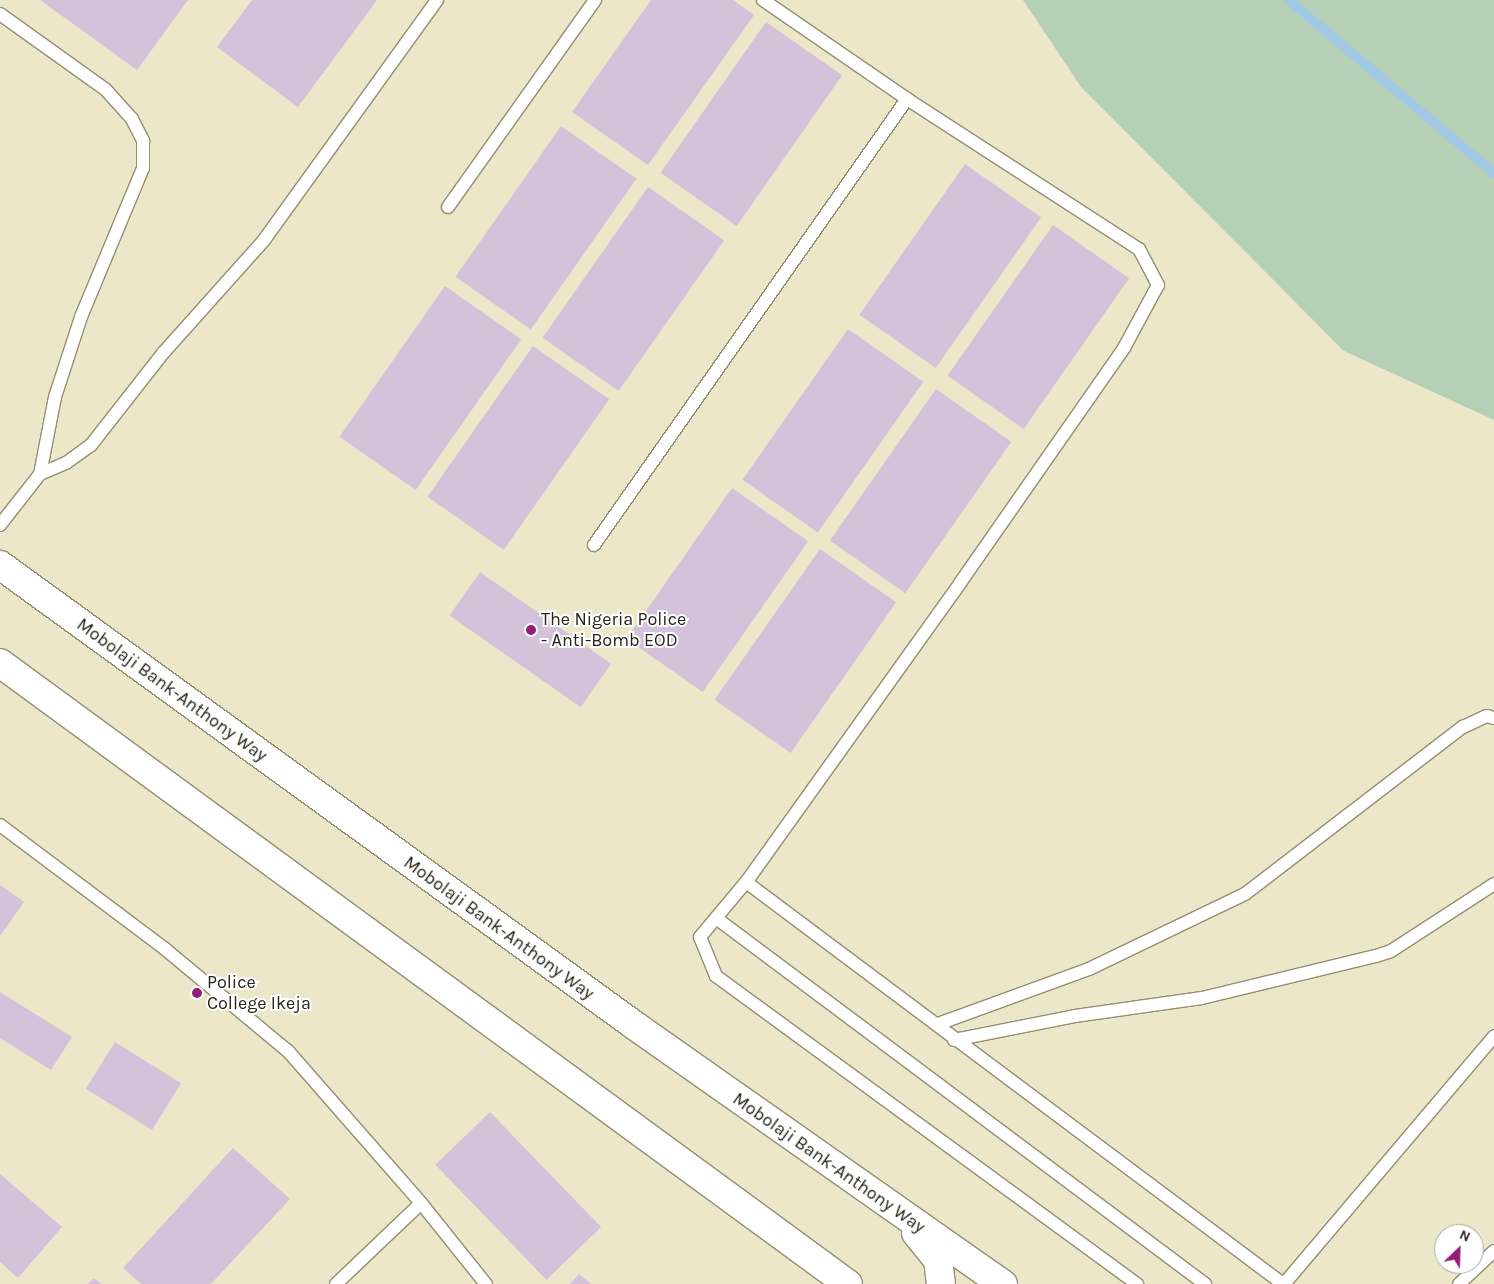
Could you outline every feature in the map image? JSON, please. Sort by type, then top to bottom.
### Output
[{"type":"main road","name":"Mobolaji Bank-Anthony Way","points":[[0,565],[618,1014],[1003,1284]]},
{"type":"main road","points":[[0,663],[846,1282]]},
{"type":"main road","points":[[885,1203],[929,1248],[938,1260],[941,1284]]},
{"type":"lane","points":[[40,474],[66,463],[92,445],[164,352],[264,240],[437,0]]},
{"type":"lane","points":[[448,207],[595,0]]},
{"type":"lane","points":[[763,0],[907,99],[1139,249],[1158,285],[1124,348],[746,882],[700,936],[716,976],[1137,1284]]},
{"type":"lane","points":[[0,14],[106,90],[132,119],[143,141],[143,168],[81,316],[55,397],[40,474],[0,525]]},
{"type":"lane","points":[[594,545],[907,99]]},
{"type":"lane","points":[[938,1024],[1090,969],[1245,894],[1463,727],[1487,716],[1494,718]]},
{"type":"lane","points":[[0,825],[165,949],[288,1051],[421,1203],[486,1284]]},
{"type":"lane","points":[[746,882],[938,1024],[954,1040],[1284,1284],[1494,1036]]},
{"type":"lane","points":[[954,1040],[1074,1016],[1202,998],[1376,956],[1391,951],[1494,884]]},
{"type":"lane","points":[[716,918],[1205,1284]]},
{"type":"lane","points":[[336,1284],[421,1203]]},
{"type":"lane","points":[[1459,1284],[1494,1251]]},
{"type":"green space","points":[[1023,0],[1494,0],[1494,420],[1344,351],[1081,87]]},
{"type":"building","points":[[40,0],[188,0],[137,70]]},
{"type":"building","points":[[252,0],[377,0],[298,107],[217,47]]},
{"type":"building","points":[[651,0],[733,0],[754,15],[648,165],[572,112]]},
{"type":"building","points":[[766,22],[842,75],[737,226],[660,173]]},
{"type":"building","points":[[561,126],[636,179],[531,329],[455,277]]},
{"type":"building","points":[[965,164],[1041,217],[936,368],[859,315]]},
{"type":"building","points":[[648,187],[724,240],[619,391],[542,338]]},
{"type":"building","points":[[1053,225],[1129,278],[1024,429],[947,376]]},
{"type":"building","points":[[445,286],[521,339],[416,490],[339,437]]},
{"type":"building","points":[[848,329],[923,382],[818,532],[742,480]]},
{"type":"building","points":[[533,346],[609,399],[504,550],[427,497]]},
{"type":"building","points":[[936,389],[1011,442],[905,593],[830,541]]},
{"type":"building","points":[[732,488],[808,541],[703,692],[626,639]]},
{"type":"building","points":[[820,549],[896,602],[791,753],[714,700]]},
{"type":"building","points":[[480,572],[611,664],[581,707],[450,615]]},
{"type":"building","points":[[0,885],[24,902],[0,936]]},
{"type":"building","points":[[0,992],[72,1037],[51,1070],[0,1038]]},
{"type":"building","points":[[115,1042],[181,1083],[152,1130],[86,1089]]},
{"type":"building","points":[[490,1112],[601,1227],[546,1280],[435,1165]]},
{"type":"building","points":[[233,1148],[290,1199],[211,1284],[141,1284],[123,1268]]},
{"type":"building","points":[[0,1174],[62,1227],[18,1278],[0,1262]]},
{"type":"building","points":[[579,1274],[591,1284],[570,1284]]},
{"type":"building","points":[[94,1278],[101,1284],[88,1284]]},
{"type":"waterway","points":[[1289,0],[1494,173]]},
{"type":"place","name":"The Nigeria Police - Anti-Bomb EOD","points":[[531,630]]},
{"type":"place","name":"Police College Ikeja","points":[[197,993]]}]
